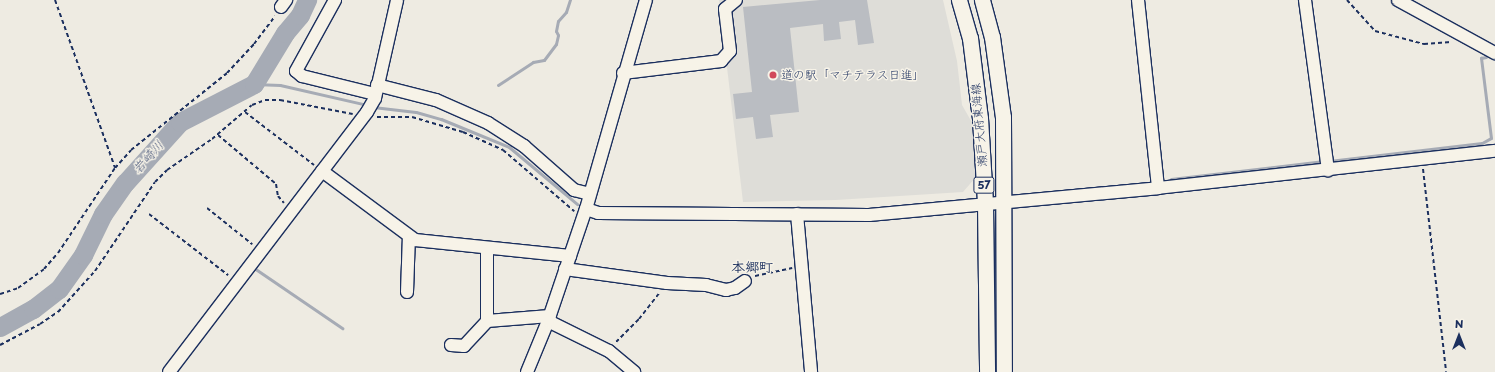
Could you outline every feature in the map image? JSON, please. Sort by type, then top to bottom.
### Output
[{"type":"main road","name":"瀬戸大府東海線","points":[[959,0],[970,38],[980,111],[985,203],[987,372]]},
{"type":"main road","name":"瀬戸大府東海線","points":[[982,0],[992,37],[1003,117],[1004,372]]},
{"type":"street","points":[[335,0],[296,71],[302,76],[376,92],[436,100],[488,123],[524,146],[574,190],[590,194]]},
{"type":"street","points":[[169,372],[365,114],[376,92],[397,0]]},
{"type":"street","points":[[527,372],[549,318],[590,194],[623,73],[646,0]]},
{"type":"street","points":[[623,73],[721,61],[730,52],[725,9],[736,0]]},
{"type":"street","points":[[1138,0],[1158,188]]},
{"type":"street","points":[[1305,0],[1328,170]]},
{"type":"street","points":[[1398,0],[1495,53]]},
{"type":"street","points":[[583,214],[869,214],[1004,200],[1158,188],[1495,151]]},
{"type":"street","points":[[322,171],[414,240],[570,256]]},
{"type":"street","points":[[797,214],[800,265],[811,372]]},
{"type":"street","points":[[407,292],[409,236]]},
{"type":"street","points":[[487,248],[488,321]]},
{"type":"street","points":[[565,270],[667,283],[706,285],[732,290],[746,281]]},
{"type":"street","points":[[451,345],[464,346],[488,321],[549,318],[609,351],[634,372]]},
{"type":"path","points":[[54,0],[114,168]]},
{"type":"path","points":[[1347,0],[1375,31],[1384,34],[1432,45],[1452,42],[1459,33]]},
{"type":"path","points":[[0,294],[18,288],[44,270],[58,253],[114,168],[148,135],[227,73],[254,44],[283,4]]},
{"type":"path","points":[[0,345],[40,324],[58,312],[95,271],[155,182],[167,170],[212,139],[252,105],[265,100],[280,100],[365,114],[412,117],[463,132],[503,150],[583,214]]},
{"type":"path","points":[[245,112],[322,171]]},
{"type":"path","points":[[212,139],[217,134],[276,184],[278,196],[291,211]]},
{"type":"path","points":[[1422,159],[1446,372]]},
{"type":"path","points":[[207,208],[261,251]]},
{"type":"path","points":[[149,214],[237,282]]},
{"type":"path","points":[[746,281],[754,276],[800,265]]},
{"type":"path","points":[[609,351],[667,283]]},
{"type":"shaded area","name":"道の駅「マチテラス日進」","points":[[719,0],[943,0],[957,61],[962,105],[974,126],[976,177],[963,192],[836,200],[743,202]]},
{"type":"building","name":"道の駅「マチテラス日進」","points":[[820,0],[867,0],[874,43],[858,45],[855,20],[839,22],[841,39],[824,41],[823,24],[790,28],[799,112],[770,115],[773,137],[756,139],[753,117],[736,119],[733,94],[752,92],[743,7]]},
{"type":"waterway","name":"岩崎川","points":[[0,327],[33,309],[59,289],[83,255],[103,214],[125,183],[180,122],[254,84],[285,33],[300,15],[307,0]]},
{"type":"waterway","points":[[498,85],[533,62],[544,60],[556,44],[558,35],[556,31],[558,21],[566,12],[570,0]]},
{"type":"waterway","points":[[1329,161],[1482,143],[1491,138],[1481,58],[1486,57]]},
{"type":"waterway","points":[[254,84],[280,85],[367,105]]},
{"type":"waterway","points":[[373,107],[416,112],[441,119],[509,147],[577,204]]},
{"type":"waterway","points":[[1171,179],[1324,161]]},
{"type":"waterway","points":[[254,268],[342,328]]},
{"type":"place","name":"道の駅「マチテラス日進」","points":[[773,75]]},
{"type":"district","name":"本郷町","points":[[752,267]]}]
